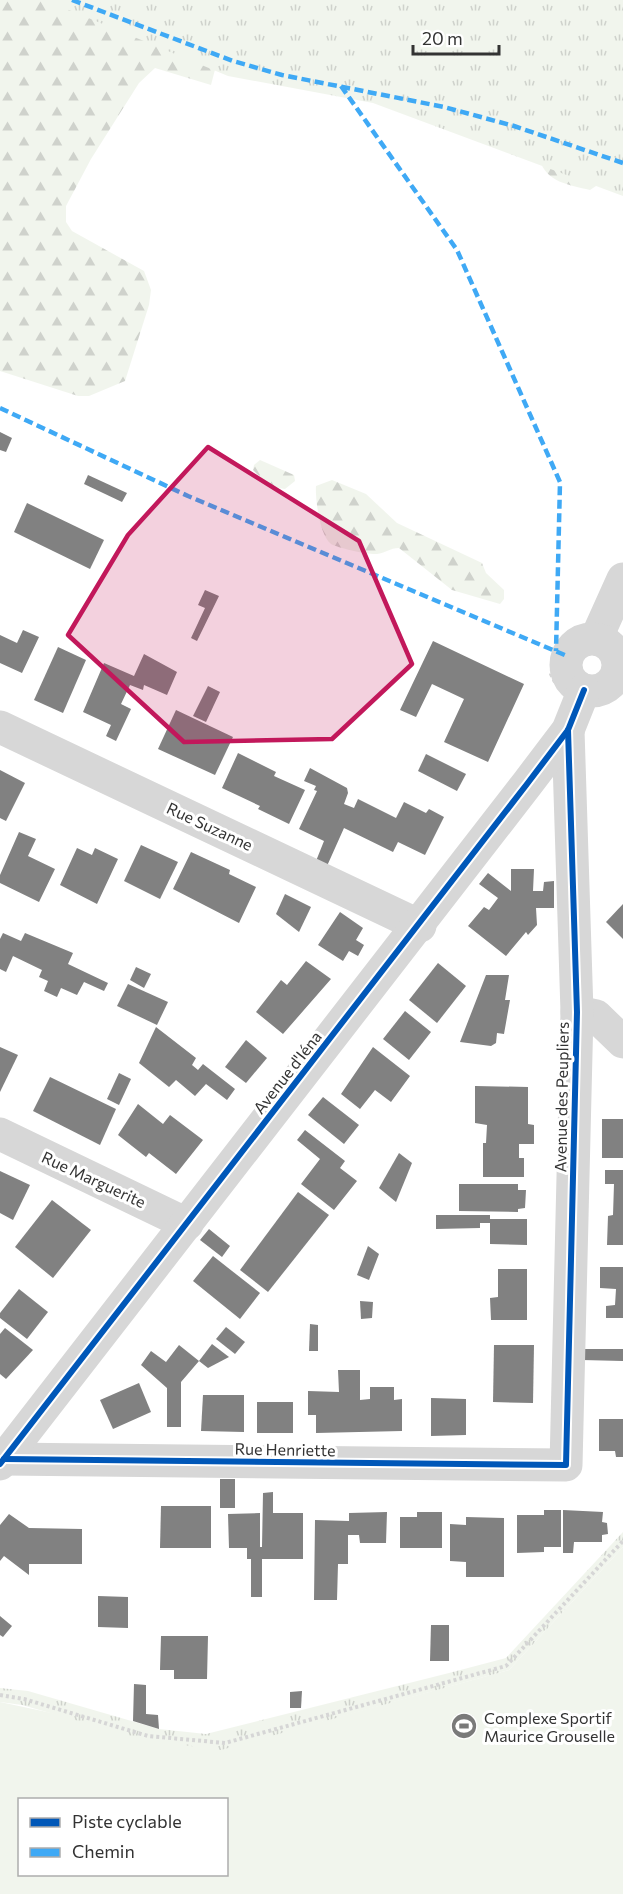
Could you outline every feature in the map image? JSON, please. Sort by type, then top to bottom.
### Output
[{"type":"street","points":[[596,639],[623,579]]},
{"type":"street","points":[[596,639],[604,642],[616,655],[620,675],[600,689],[572,691],[571,680],[567,672],[567,656],[582,640],[596,639]]},
{"type":"street","name":"Avenue d'Iéna","points":[[2,1461],[420,926],[568,730],[572,691]]},
{"type":"street","name":"Rue Suzanne","points":[[0,727],[420,926]]},
{"type":"street","name":"Avenue des Peupliers","points":[[566,1465],[577,1012],[568,730]]},
{"type":"street","points":[[577,1012],[596,1016],[623,1042]]},
{"type":"street","name":"Rue Marguerite","points":[[0,1134],[187,1224]]},
{"type":"street","name":"Rue Henriette","points":[[2,1461],[566,1465]]},
{"type":"path","points":[[556,651],[551,674],[572,691]]},
{"type":"path","points":[[0,1695],[24,1699],[148,1736],[225,1743],[506,1666],[623,1541]]},
{"type":"highlighted area","points":[[208,447],[359,541],[412,664],[332,739],[184,742],[68,635],[128,535]]},
{"type":"green space","points":[[0,0],[233,0],[211,85],[155,68],[139,83],[91,159],[66,206],[66,222],[72,231],[144,271],[151,290],[149,305],[125,381],[89,396],[78,396],[0,371]]},
{"type":"green space","points":[[45,0],[623,0],[623,196],[373,103],[228,76]]},
{"type":"green space","points":[[540,160],[602,182],[590,190],[567,184],[547,173]]},
{"type":"green space","points":[[260,460],[294,475],[295,481],[285,489],[271,485],[253,470],[254,465]]},
{"type":"green space","points":[[332,480],[366,494],[397,523],[482,563],[486,573],[504,590],[504,599],[500,604],[452,590],[399,548],[373,554],[331,544],[321,526],[316,486]]},
{"type":"green space","points":[[623,1532],[623,1547],[509,1670],[221,1750],[145,1740],[22,1705],[0,1702],[0,1688],[28,1691],[159,1729],[206,1734],[506,1658]]},
{"type":"green space","name":"Complexe Sportif Maurice Grouselle","points":[[623,1547],[623,1894],[0,1894],[0,1702],[221,1749],[509,1670]]},
{"type":"building","points":[[0,432],[12,438],[6,452],[0,450]]},
{"type":"building","points":[[88,475],[127,493],[122,502],[84,484]]},
{"type":"building","points":[[27,503],[104,540],[90,569],[14,532]]},
{"type":"building","points":[[205,590],[219,596],[197,641],[191,638],[205,608],[198,605]]},
{"type":"building","points":[[23,630],[39,637],[22,673],[0,663],[0,635],[17,643]]},
{"type":"building","points":[[433,641],[524,684],[488,762],[444,742],[464,699],[432,684],[416,717],[400,710]]},
{"type":"building","points":[[58,647],[86,660],[63,713],[34,700]]},
{"type":"building","points":[[144,654],[177,672],[167,695],[144,685],[143,690],[130,685],[121,704],[131,709],[116,741],[106,736],[111,725],[83,712],[104,663],[134,676]]},
{"type":"building","points":[[208,686],[220,692],[206,722],[193,716]]},
{"type":"building","points":[[176,710],[233,737],[215,775],[158,749]]},
{"type":"building","points":[[238,753],[276,772],[274,776],[305,790],[289,824],[258,809],[260,806],[222,788]]},
{"type":"building","points":[[426,754],[466,774],[457,791],[418,771]]},
{"type":"building","points":[[310,768],[347,788],[348,793],[344,804],[354,808],[358,799],[396,818],[404,802],[426,813],[429,809],[444,817],[425,855],[398,842],[393,852],[344,828],[327,866],[316,861],[324,841],[299,829],[317,791],[314,790],[316,786],[304,781]]},
{"type":"building","points":[[0,770],[25,783],[6,821],[0,818]]},
{"type":"building","points":[[19,832],[36,839],[28,856],[55,869],[39,902],[0,883],[0,875]]},
{"type":"building","points":[[141,845],[178,862],[160,899],[124,881]]},
{"type":"building","points":[[77,848],[92,855],[95,848],[118,859],[97,904],[60,885]]},
{"type":"building","points":[[191,852],[230,870],[229,874],[256,887],[239,923],[173,889]]},
{"type":"building","points":[[511,869],[534,869],[533,891],[543,891],[544,882],[554,881],[554,908],[536,908],[537,925],[528,935],[526,932],[506,956],[468,926],[484,907],[489,910],[498,898],[479,884],[488,873],[511,891]]},
{"type":"building","points":[[285,894],[311,907],[299,932],[276,914]]},
{"type":"building","points":[[623,904],[623,939],[606,922]]},
{"type":"building","points":[[340,912],[363,928],[356,940],[364,945],[358,956],[349,951],[343,961],[318,945]]},
{"type":"building","points":[[3,933],[21,941],[25,933],[73,953],[68,964],[108,983],[104,991],[84,982],[77,995],[61,988],[57,997],[44,991],[48,981],[39,977],[42,970],[13,956],[6,972],[0,969],[0,939]]},
{"type":"building","points":[[306,961],[331,979],[283,1034],[256,1012],[281,980],[287,985]]},
{"type":"building","points":[[438,963],[466,986],[437,1023],[409,1000]]},
{"type":"building","points":[[136,967],[151,974],[144,988],[130,980]]},
{"type":"building","points":[[486,975],[509,975],[505,1000],[510,1000],[504,1034],[497,1033],[496,1043],[491,1046],[460,1042]]},
{"type":"building","points":[[128,984],[168,1002],[157,1025],[117,1006]]},
{"type":"building","points":[[405,1011],[431,1032],[409,1060],[383,1039]]},
{"type":"building","points":[[156,1027],[196,1058],[192,1065],[198,1070],[203,1064],[235,1089],[227,1100],[206,1084],[195,1096],[176,1080],[169,1087],[139,1063]]},
{"type":"building","points":[[246,1040],[267,1058],[246,1083],[225,1067]]},
{"type":"building","points":[[0,1047],[18,1055],[0,1092]]},
{"type":"building","points":[[373,1047],[410,1076],[391,1102],[375,1090],[360,1109],[341,1094]]},
{"type":"building","points":[[119,1073],[131,1079],[119,1105],[107,1099]]},
{"type":"building","points":[[50,1077],[116,1109],[100,1145],[33,1111]]},
{"type":"building","points":[[475,1086],[528,1087],[528,1124],[534,1125],[534,1144],[519,1144],[519,1158],[524,1158],[524,1177],[483,1177],[483,1143],[486,1143],[487,1125],[475,1123]]},
{"type":"building","points":[[323,1097],[359,1125],[344,1144],[308,1115]]},
{"type":"building","points":[[138,1104],[163,1124],[170,1115],[203,1140],[176,1174],[149,1153],[146,1157],[118,1135]]},
{"type":"building","points":[[602,1119],[623,1119],[623,1158],[602,1158]]},
{"type":"building","points":[[305,1130],[345,1161],[340,1168],[357,1181],[334,1210],[301,1184],[320,1159],[297,1140]]},
{"type":"building","points":[[399,1153],[412,1163],[396,1202],[379,1188]]},
{"type":"building","points":[[605,1170],[623,1170],[623,1245],[607,1245],[608,1216],[613,1215],[614,1184],[605,1184]]},
{"type":"building","points":[[0,1171],[30,1185],[13,1220],[0,1213]]},
{"type":"building","points":[[459,1184],[518,1184],[518,1190],[526,1190],[525,1208],[518,1209],[518,1212],[459,1211]]},
{"type":"building","points":[[298,1192],[329,1215],[268,1292],[240,1270]]},
{"type":"building","points":[[52,1200],[91,1230],[53,1278],[15,1247]]},
{"type":"building","points":[[436,1215],[490,1215],[490,1219],[527,1219],[527,1245],[490,1244],[490,1223],[480,1223],[480,1228],[436,1229]]},
{"type":"building","points":[[209,1229],[230,1246],[222,1257],[200,1240]]},
{"type":"building","points":[[368,1246],[379,1254],[369,1280],[357,1275]]},
{"type":"building","points":[[213,1256],[260,1293],[240,1319],[193,1281]]},
{"type":"building","points":[[600,1267],[623,1267],[623,1318],[606,1318],[606,1306],[615,1305],[616,1289],[600,1288]]},
{"type":"building","points":[[498,1269],[527,1269],[527,1320],[491,1320],[490,1298],[498,1297]]},
{"type":"building","points":[[19,1289],[48,1312],[27,1339],[0,1318],[0,1313]]},
{"type":"building","points":[[360,1301],[373,1302],[372,1318],[361,1319]]},
{"type":"building","points":[[310,1324],[318,1325],[318,1351],[309,1351]]},
{"type":"building","points":[[226,1327],[245,1342],[235,1354],[216,1339]]},
{"type":"building","points":[[5,1328],[33,1350],[6,1379],[0,1374],[0,1334]]},
{"type":"building","points":[[212,1344],[229,1357],[208,1368],[199,1361]]},
{"type":"building","points":[[179,1345],[199,1361],[181,1382],[181,1427],[167,1427],[167,1388],[141,1365],[151,1351],[166,1362]]},
{"type":"building","points":[[494,1345],[534,1345],[533,1403],[493,1402]]},
{"type":"building","points":[[582,1349],[623,1349],[623,1361],[582,1360]]},
{"type":"building","points":[[338,1370],[360,1370],[360,1400],[370,1399],[370,1387],[394,1387],[394,1400],[402,1399],[402,1431],[316,1433],[316,1415],[308,1415],[308,1391],[339,1392]]},
{"type":"building","points":[[139,1383],[151,1412],[113,1429],[100,1400]]},
{"type":"building","points":[[203,1395],[244,1395],[244,1432],[201,1431]]},
{"type":"building","points":[[431,1398],[466,1399],[466,1435],[431,1436]]},
{"type":"building","points":[[257,1402],[293,1402],[293,1433],[257,1433]]},
{"type":"building","points":[[599,1419],[623,1419],[623,1457],[616,1457],[615,1451],[599,1451]]},
{"type":"building","points":[[220,1479],[235,1479],[235,1508],[220,1508]]},
{"type":"building","points":[[273,1492],[273,1513],[303,1513],[303,1559],[262,1559],[262,1597],[251,1597],[251,1559],[247,1559],[247,1548],[229,1548],[228,1514],[260,1513],[260,1547],[262,1547],[263,1493]]},
{"type":"building","points":[[161,1506],[211,1506],[211,1548],[160,1548]]},
{"type":"building","points":[[544,1510],[561,1510],[561,1547],[544,1547],[544,1552],[517,1553],[517,1515],[544,1515]]},
{"type":"building","points":[[563,1510],[603,1512],[602,1522],[607,1523],[608,1534],[602,1535],[602,1542],[574,1542],[573,1553],[563,1553]]},
{"type":"building","points":[[387,1512],[386,1543],[360,1543],[359,1535],[348,1535],[348,1564],[338,1564],[337,1600],[314,1600],[315,1520],[349,1521],[349,1513]]},
{"type":"building","points":[[417,1512],[442,1512],[442,1548],[400,1548],[400,1517],[417,1517]]},
{"type":"building","points":[[9,1514],[29,1528],[82,1529],[82,1564],[29,1564],[29,1575],[4,1556],[0,1561],[0,1525]]},
{"type":"building","points":[[466,1517],[504,1518],[504,1577],[466,1577],[466,1562],[450,1561],[450,1524],[466,1525]]},
{"type":"building","points":[[98,1596],[128,1597],[128,1628],[98,1627]]},
{"type":"building","points":[[0,1616],[12,1626],[3,1637],[0,1635]]},
{"type":"building","points":[[431,1625],[449,1625],[449,1661],[430,1661]]},
{"type":"building","points":[[161,1636],[208,1636],[207,1679],[174,1679],[174,1670],[160,1670]]},
{"type":"building","points":[[134,1684],[146,1685],[146,1714],[158,1715],[159,1729],[133,1721]]},
{"type":"building","points":[[302,1691],[301,1708],[290,1708],[290,1692]]},
{"type":"marked path","points":[[72,0],[233,61],[282,75],[444,107],[514,126],[623,163]]},
{"type":"marked path","points":[[341,86],[457,250],[560,482],[556,651]]},
{"type":"marked path","points":[[0,408],[188,496],[567,656]]},
{"type":"cycle path","points":[[0,1464],[568,730],[584,690]]},
{"type":"cycle path","points":[[4,1459],[566,1465],[577,1012],[568,730]]},
{"type":"place","name":"Complexe Sportif Maurice Grouselle","points":[[464,1726]]}]
